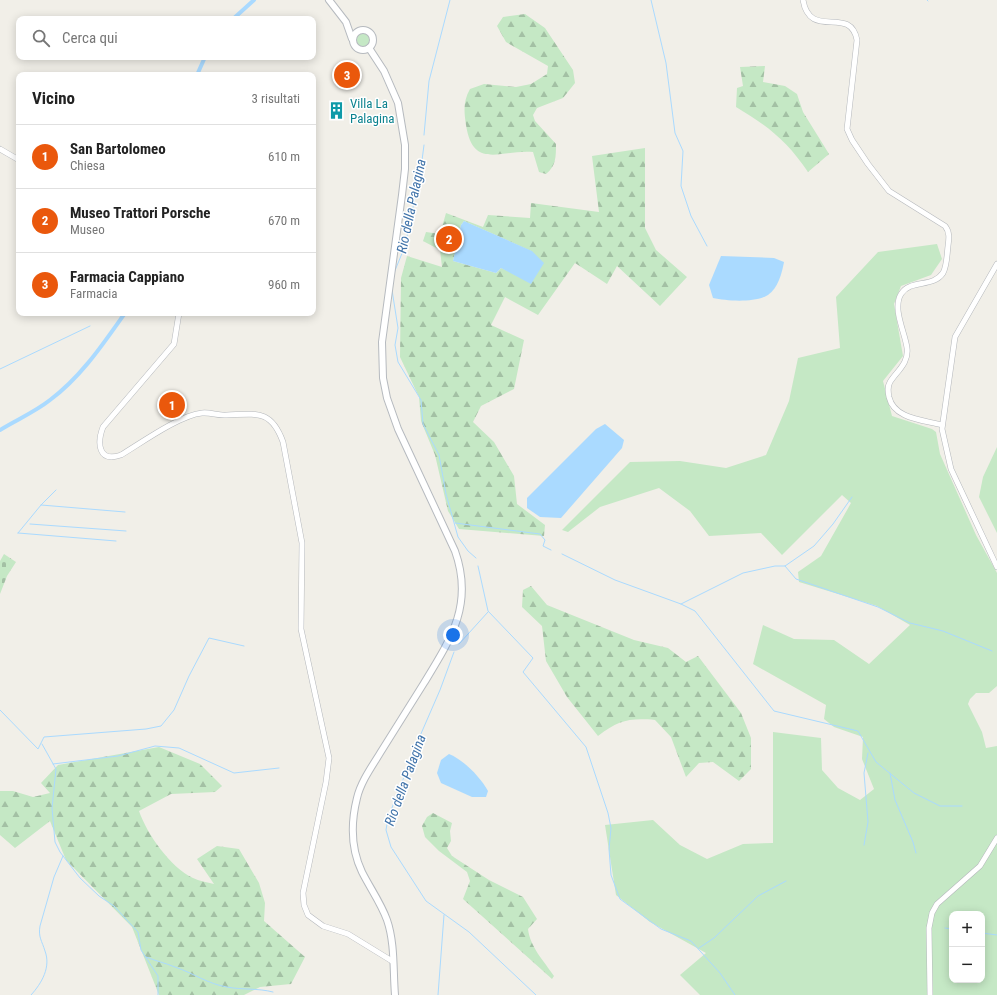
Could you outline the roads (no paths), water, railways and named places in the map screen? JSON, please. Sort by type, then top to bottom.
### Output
[{"type":"main road","points":[[329,0],[346,22],[354,44],[359,49],[369,48]]},
{"type":"main road","points":[[346,22],[360,30]]},
{"type":"main road","points":[[352,40],[354,33],[360,30],[366,30],[371,34],[372,42],[369,48]]},
{"type":"main road","points":[[369,48],[384,71],[398,103],[405,145],[405,169],[402,195],[382,342],[383,378],[387,398],[398,429],[455,551],[460,565],[462,592],[460,611],[449,642],[372,766],[357,797],[353,816],[354,842],[361,870],[382,907],[387,921],[392,949],[395,995]]},
{"type":"street","points":[[803,0],[806,11],[815,19],[845,23],[853,28],[856,34],[857,40],[847,129],[852,140],[889,191],[945,226],[948,232],[947,252],[943,273],[934,280],[904,289],[899,298],[899,310],[907,354],[903,365],[890,383],[888,392],[891,404],[900,414],[942,425]]},
{"type":"street","points":[[0,149],[16,158]]},
{"type":"street","points":[[997,264],[955,337],[942,425],[945,446],[951,469],[997,567]]},
{"type":"street","points":[[179,316],[174,344],[103,427],[99,442],[100,449],[105,455],[110,457],[121,455],[185,418],[202,413],[227,415],[250,413],[271,421],[279,431],[283,442],[302,543],[301,629],[329,758],[326,782],[303,893],[304,905],[308,914],[323,926],[348,934],[392,961]]},
{"type":"street","points":[[930,995],[929,928],[932,913],[937,904],[980,866],[997,838]]},
{"type":"water","points":[[464,221],[532,251],[544,263],[531,284],[501,268],[496,273],[453,261],[461,225]]},
{"type":"water","points":[[721,256],[774,258],[784,262],[777,284],[768,295],[762,298],[741,301],[726,300],[713,298],[709,285]]},
{"type":"water","points":[[605,424],[624,440],[622,448],[561,518],[540,517],[527,508],[527,498],[596,429]]},
{"type":"water","points":[[449,754],[460,760],[477,775],[488,791],[486,797],[472,797],[441,783],[437,773],[441,760]]},
{"type":"waterway","points":[[236,16],[254,0]]},
{"type":"waterway","name":"Rio della Palagina","points":[[424,135],[429,81],[450,0]]},
{"type":"waterway","points":[[651,0],[666,63],[675,133],[683,151],[681,186],[691,216],[707,246]]},
{"type":"waterway","points":[[198,72],[204,60]]},
{"type":"waterway","name":"Rio della Palagina","points":[[394,273],[405,246],[421,168],[424,145]]},
{"type":"waterway","name":"Rio della Palagina","points":[[392,290],[398,328],[395,345],[398,362],[421,400],[423,424],[439,455],[446,494],[458,537],[468,551],[476,558]]},
{"type":"waterway","points":[[0,430],[50,400],[72,381],[91,360],[123,316]]},
{"type":"waterway","points":[[0,369],[90,326]]},
{"type":"waterway","points":[[18,533],[41,505],[56,490]]},
{"type":"waterway","points":[[681,604],[743,573],[775,566],[785,566],[814,546],[833,524],[852,497]]},
{"type":"waterway","points":[[41,505],[125,512]]},
{"type":"waterway","points":[[455,523],[540,534],[545,540],[543,546],[551,550]]},
{"type":"waterway","points":[[30,524],[126,531]]},
{"type":"waterway","points":[[18,533],[116,541]]},
{"type":"waterway","points":[[562,554],[615,580],[681,604],[695,611],[774,711],[858,731],[876,762],[914,793],[940,806],[962,806]]},
{"type":"waterway","points":[[478,566],[488,611],[533,658],[523,672],[586,747],[608,813],[611,828],[609,849],[611,875],[620,899],[661,929],[691,941],[720,973],[735,995]]},
{"type":"waterway","points":[[785,566],[796,579],[878,607],[910,623],[943,631],[992,651]]},
{"type":"waterway","name":"Rio della Palagina","points":[[459,644],[488,612]]},
{"type":"waterway","points":[[0,710],[38,749],[44,737],[146,729],[161,726],[174,710],[189,676],[209,638],[244,646]]},
{"type":"waterway","name":"Rio della Palagina","points":[[454,652],[388,818],[386,830],[391,847],[426,901],[469,932],[536,995]]},
{"type":"waterway","points":[[42,744],[56,769],[52,808],[55,842],[60,852],[80,878],[99,896],[114,906],[138,932],[141,950],[158,976],[158,995]]},
{"type":"waterway","points":[[53,764],[118,756],[155,746],[179,748],[234,773],[279,768]]},
{"type":"waterway","points":[[864,845],[868,822],[864,773],[868,753]]},
{"type":"waterway","points":[[890,773],[895,800],[913,842],[916,853]]},
{"type":"waterway","points":[[31,995],[42,980],[46,969],[47,957],[40,936],[40,926],[54,877],[63,856]]},
{"type":"waterway","points":[[699,948],[714,938],[758,896],[786,881]]},
{"type":"waterway","points":[[438,995],[444,915]]},
{"type":"waterway","points":[[945,928],[949,929]]},
{"type":"waterway","points":[[985,933],[997,935]]},
{"type":"waterway","points":[[146,957],[182,969],[220,986],[273,992]]},
{"type":"place","name":"Farmacia Cappiano","points":[[347,75]]},
{"type":"place","name":"Villa La Palagina","points":[[337,110]]},
{"type":"place","name":"Museo Trattori Porsche","points":[[449,239]]},
{"type":"place","name":"San Bartolomeo","points":[[172,405]]}]
